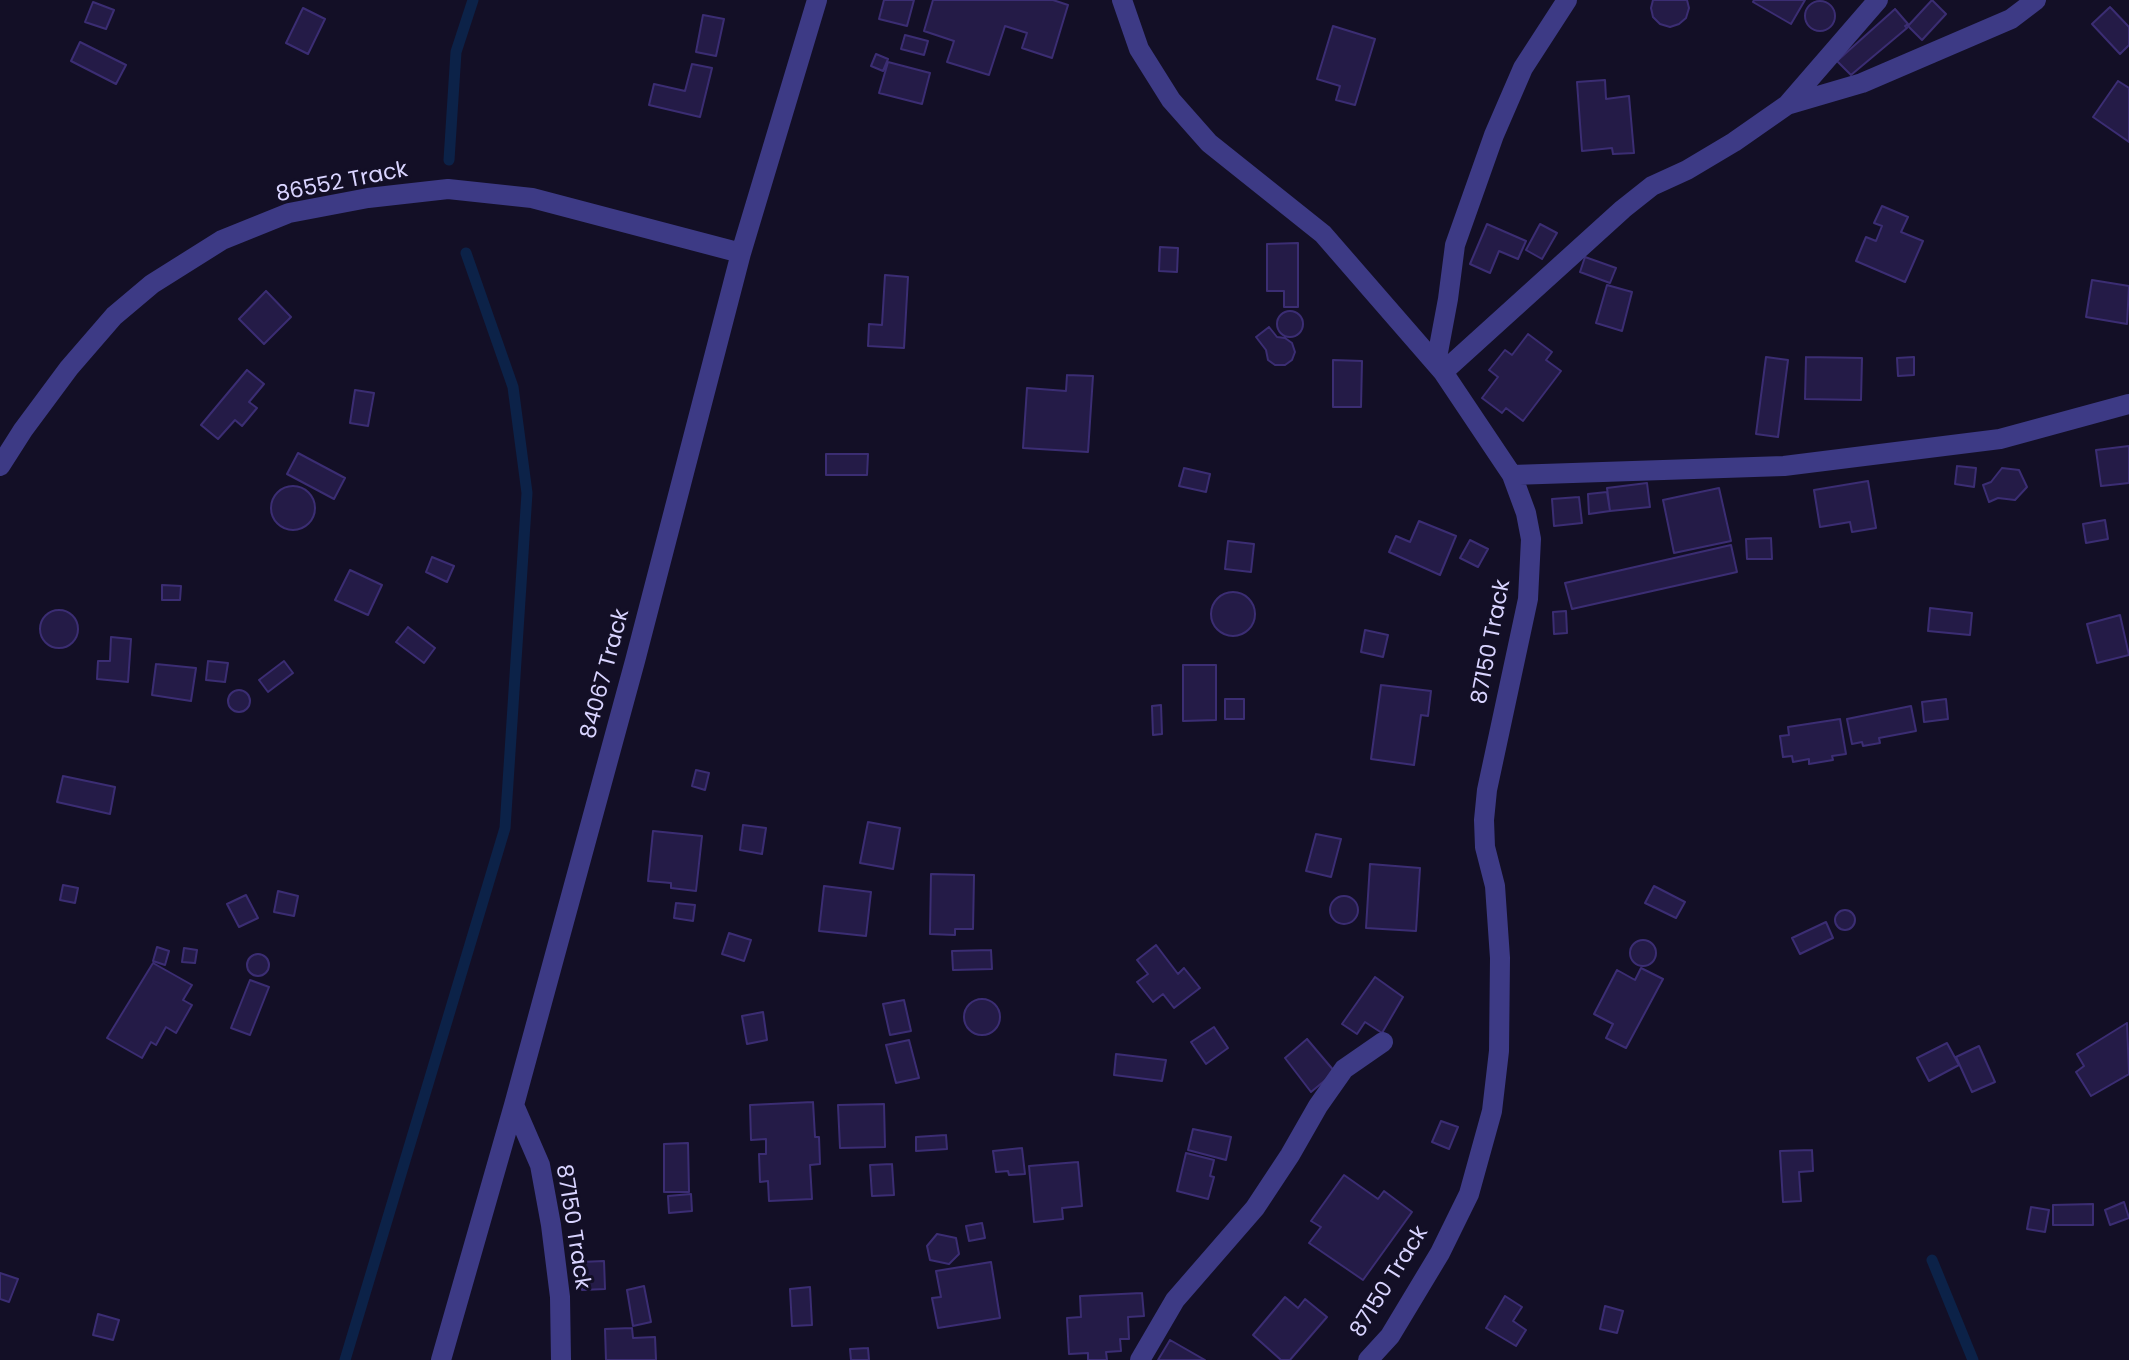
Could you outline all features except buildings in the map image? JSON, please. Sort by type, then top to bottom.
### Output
[{"type":"street","name":"84067 Track","points":[[441,1360],[635,661],[741,253],[817,0]]},
{"type":"street","name":"87150 Track","points":[[1122,0],[1139,49],[1171,100],[1209,143],[1323,234],[1440,368],[1512,475],[1526,513],[1531,539],[1528,599],[1490,775],[1484,820],[1485,847],[1495,886],[1500,958],[1499,1051],[1492,1111],[1480,1160],[1463,1206],[1440,1253],[1390,1336],[1368,1360]]},
{"type":"street","points":[[1440,368],[1455,245],[1494,135],[1523,68],[1567,0]]},
{"type":"street","points":[[1440,368],[1642,194],[1734,142],[1787,105],[1878,0]]},
{"type":"street","points":[[1787,105],[1862,83],[2011,19],[2036,0]]},
{"type":"street","name":"86552 Track","points":[[0,466],[69,368],[114,316],[152,284],[222,240],[289,213],[368,198],[448,189],[532,198],[741,253]]},
{"type":"street","points":[[1512,475],[1784,466],[2000,439],[2129,404]]},
{"type":"street","points":[[1140,1360],[1175,1300],[1255,1208],[1344,1069],[1383,1042]]},
{"type":"street","name":"87150 Track","points":[[514,1105],[540,1165],[560,1297],[561,1360]]},
{"type":"waterway","points":[[449,160],[456,52],[473,0]]},
{"type":"waterway","points":[[345,1360],[505,828],[527,493],[513,387],[466,253]]},
{"type":"waterway","points":[[1932,1260],[1973,1360]]}]
